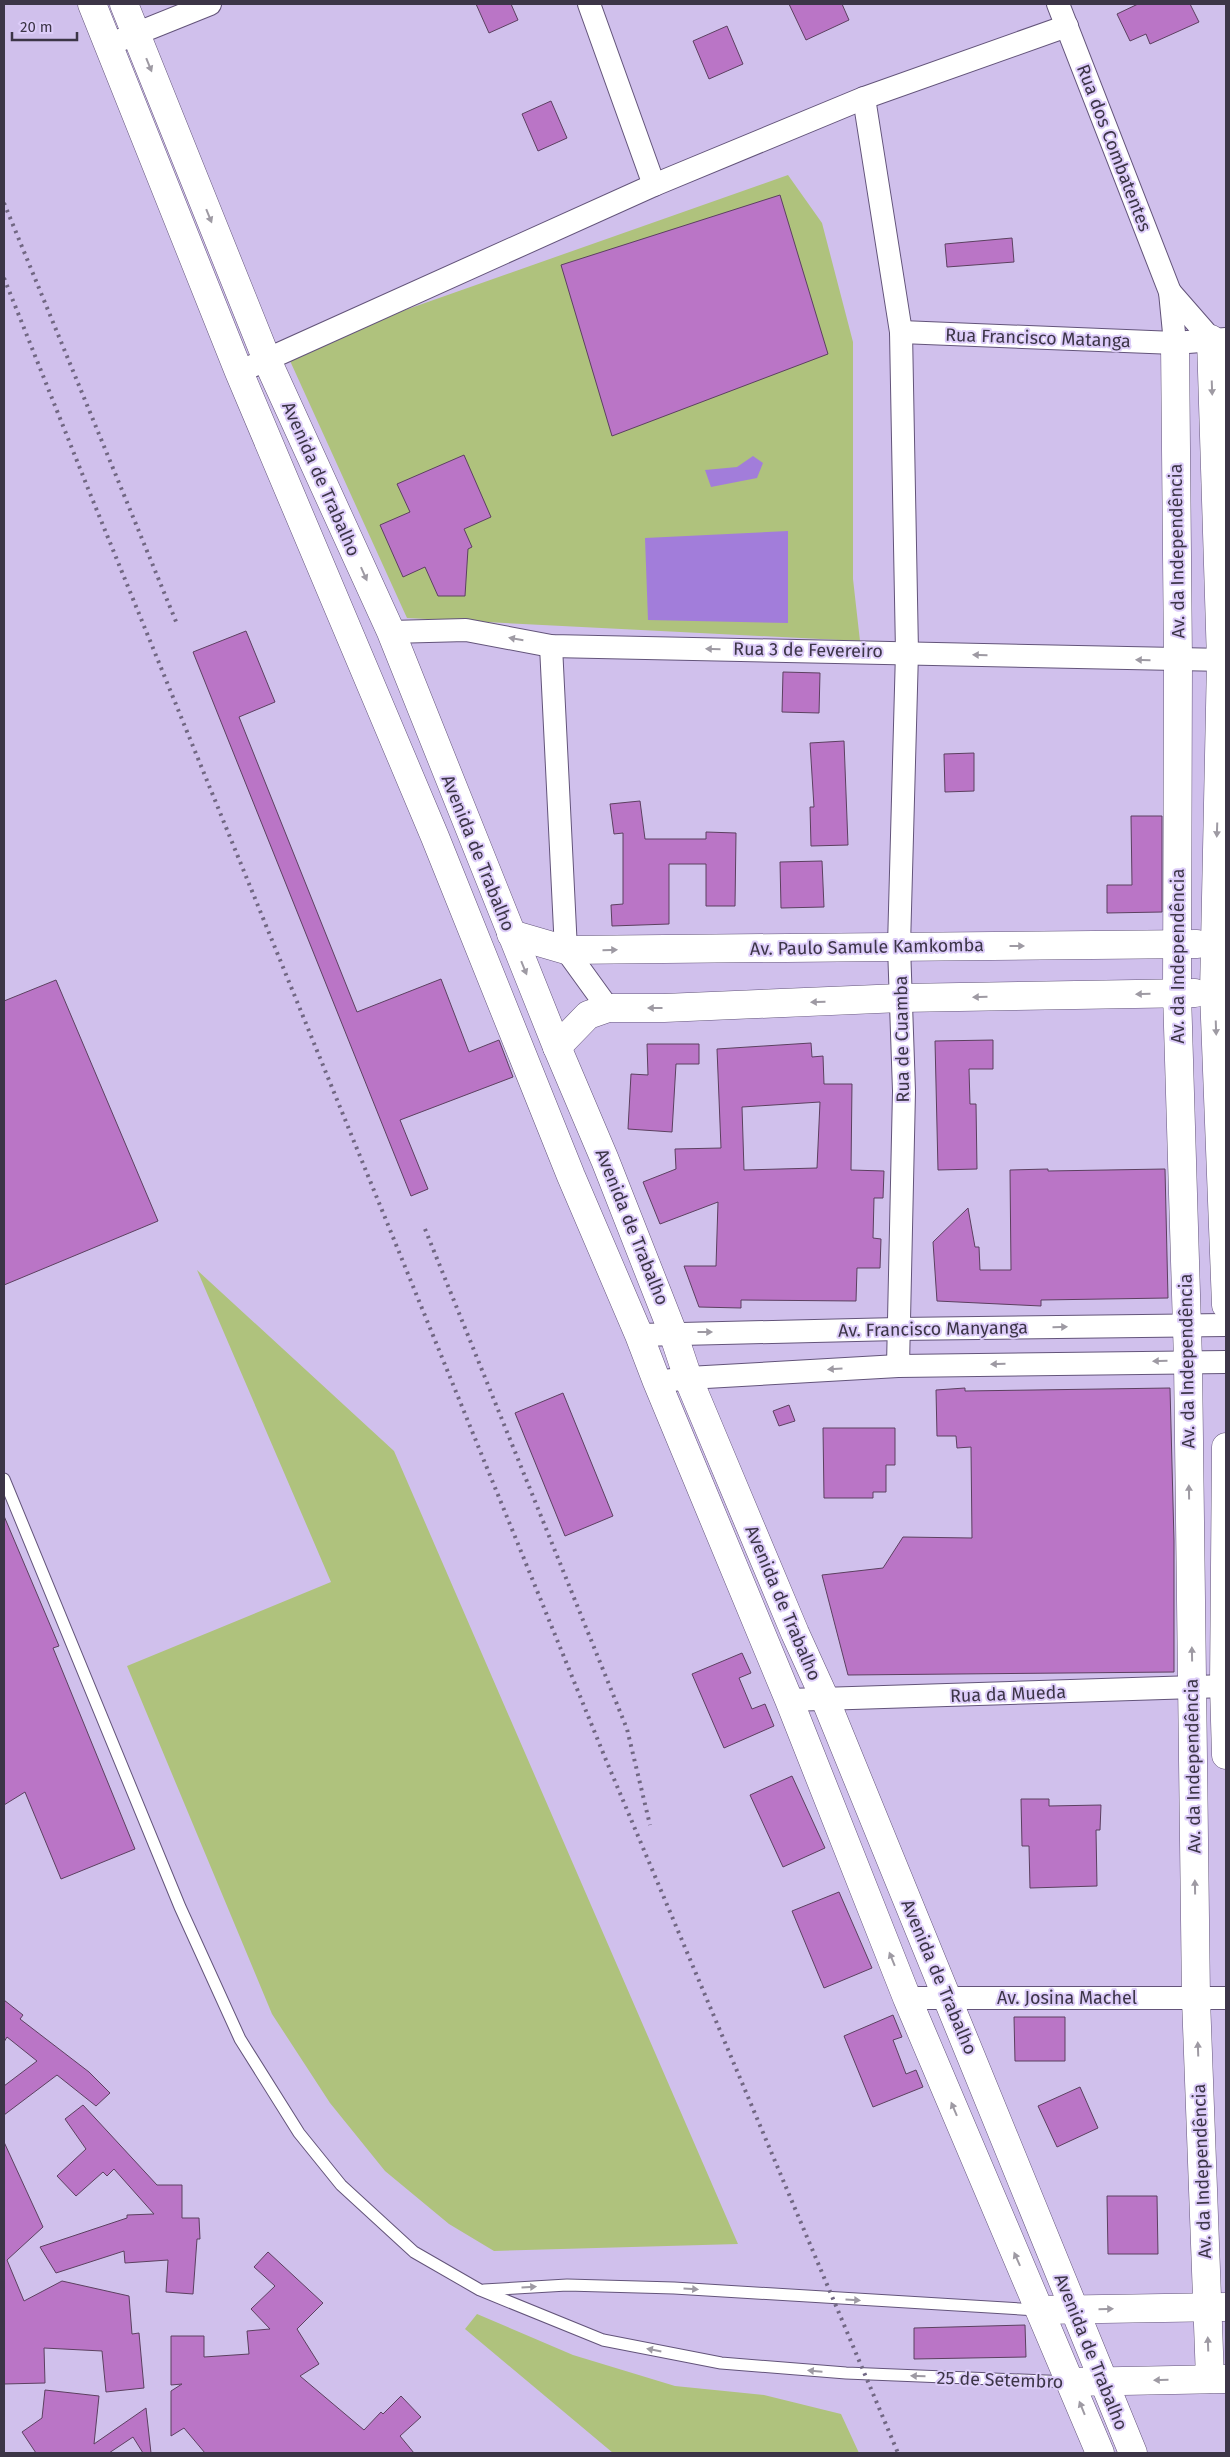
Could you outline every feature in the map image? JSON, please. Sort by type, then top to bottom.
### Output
[{"type":"main road","name":"Avenida de Trabalho","points":[[92,4],[238,372],[399,754],[436,836],[571,1176],[639,1335],[789,1700],[907,1998],[1100,2453]]},
{"type":"main road","name":"Avenida de Trabalho","points":[[124,4],[267,360],[391,632],[556,1047],[605,1160],[673,1333],[688,1378],[795,1634],[825,1699],[869,1811],[948,1998],[1133,2453]]},
{"type":"main road","name":"Av. da Independência","points":[[1219,339],[1224,661],[1220,992],[1226,1306]]},
{"type":"main road","name":"Av. da Independência","points":[[1174,343],[1178,661],[1177,993],[1188,1361],[1196,1999],[1217,2307],[1218,2379]]},
{"type":"main road","points":[[399,754],[432,739]]},
{"type":"main road","name":"Av. Paulo Samule Kamkomba","points":[[511,934],[566,950],[1178,945],[1220,943]]},
{"type":"main road","points":[[556,1047],[588,1015],[608,1008],[664,1008],[901,998],[1220,992]]},
{"type":"main road","points":[[571,1176],[605,1160]]},
{"type":"main road","name":"Av. da Independência","points":[[1226,1447],[1226,1755]]},
{"type":"main road","points":[[1040,2310],[1217,2307]]},
{"type":"main road","name":"25 de Setembro","points":[[1071,2382],[1218,2379]]},
{"type":"street","points":[[108,45],[210,4]]},
{"type":"street","points":[[589,4],[654,185]]},
{"type":"street","name":"Rua dos Combatentes","points":[[1058,4],[1170,292]]},
{"type":"street","points":[[238,372],[654,185],[864,98],[1067,26]]},
{"type":"street","name":"Rua de Cuamba","points":[[864,98],[901,332],[907,652],[899,946],[904,1091],[898,1366]]},
{"type":"street","points":[[1170,292],[1219,339]]},
{"type":"street","points":[[1170,292],[1174,343],[1219,339]]},
{"type":"street","name":"Rua Francisco Matanga","points":[[901,332],[1174,343]]},
{"type":"street","name":"Rua 3 de Fevereiro","points":[[391,632],[466,630],[551,646],[907,652],[1224,661]]},
{"type":"street","points":[[551,646],[566,950],[608,1008]]},
{"type":"street","name":"Av. Francisco Manyanga","points":[[639,1335],[898,1329],[1226,1326]]},
{"type":"street","name":"Av. Francisco Manyanga","points":[[657,1382],[688,1378],[898,1366],[1226,1362]]},
{"type":"street","name":"Rua da Mueda","points":[[789,1700],[1192,1689],[1225,1686]]},
{"type":"street","name":"Av. Josina Machel","points":[[907,1998],[1226,1998]]},
{"type":"lane","name":"25 de Setembro","points":[[4,1479],[180,1906],[240,2039],[299,2133],[341,2185],[414,2252],[480,2290],[603,2340],[720,2363],[864,2374],[1071,2382]]},
{"type":"lane","points":[[480,2290],[567,2285],[674,2288],[1040,2310]]},
{"type":"green space","points":[[788,175],[822,223],[853,342],[853,579],[860,641],[407,618],[286,352]]},
{"type":"green space","points":[[197,1270],[394,1451],[738,2244],[494,2251],[449,2224],[385,2171],[330,2103],[272,2014],[127,1666],[331,1582]]},
{"type":"green space","points":[[477,2314],[573,2355],[675,2386],[764,2395],[841,2414],[859,2453],[613,2453],[465,2329]]},
{"type":"shaded area","points":[[753,456],[763,463],[757,478],[711,487],[705,470],[737,467]]},
{"type":"shaded area","points":[[788,531],[788,623],[648,620],[645,538]]},
{"type":"building","points":[[476,4],[511,4],[518,20],[489,33]]},
{"type":"building","points":[[789,4],[842,4],[849,20],[806,40]]},
{"type":"building","points":[[1138,4],[1190,4],[1199,22],[1150,44],[1146,34],[1130,41],[1117,14]]},
{"type":"building","points":[[727,26],[743,64],[709,79],[693,41]]},
{"type":"building","points":[[551,101],[567,138],[538,151],[522,114]]},
{"type":"building","points":[[780,195],[828,354],[612,436],[561,265]]},
{"type":"building","points":[[1012,238],[1014,262],[947,267],[945,244]]},
{"type":"building","points":[[464,455],[491,517],[464,529],[472,547],[468,549],[465,596],[438,596],[425,567],[403,577],[380,525],[410,512],[397,484]]},
{"type":"building","points":[[246,631],[275,702],[239,717],[357,1012],[441,979],[469,1052],[499,1040],[513,1077],[400,1120],[428,1189],[411,1196],[193,652]]},
{"type":"building","points":[[783,672],[820,673],[819,713],[782,712]]},
{"type":"building","points":[[844,741],[848,845],[811,846],[810,807],[814,807],[810,743]]},
{"type":"building","points":[[974,753],[974,791],[945,792],[944,754]]},
{"type":"building","points":[[640,801],[645,839],[706,839],[706,832],[736,833],[735,906],[706,906],[706,864],[669,864],[669,924],[612,926],[611,905],[623,904],[623,833],[614,834],[610,804]]},
{"type":"building","points":[[1131,816],[1162,816],[1162,912],[1107,913],[1107,885],[1132,885]]},
{"type":"building","points":[[822,861],[824,907],[781,908],[780,862]]},
{"type":"building","points":[[56,980],[158,1221],[4,1285],[4,1001]]},
{"type":"building","points":[[993,1040],[993,1069],[969,1069],[970,1104],[976,1104],[977,1169],[938,1170],[935,1041]]},
{"type":"building","points":[[811,1043],[812,1057],[823,1056],[824,1084],[852,1084],[851,1170],[884,1171],[883,1198],[874,1198],[873,1238],[881,1239],[880,1268],[857,1268],[856,1301],[741,1300],[741,1308],[699,1307],[684,1266],[716,1266],[718,1202],[660,1224],[643,1182],[676,1169],[675,1149],[721,1148],[717,1049]],"holes":[[[820,1102],[817,1168],[744,1170],[742,1107]]]},
{"type":"building","points":[[647,1044],[699,1044],[699,1064],[676,1064],[672,1132],[628,1129],[631,1074],[648,1075]]},
{"type":"building","points":[[1048,1169],[1048,1171],[1165,1169],[1168,1298],[1041,1300],[1041,1306],[937,1301],[933,1242],[968,1208],[975,1247],[979,1247],[980,1270],[1011,1270],[1010,1170]]},
{"type":"building","points":[[965,1388],[965,1391],[1170,1388],[1174,1541],[1174,1672],[848,1675],[822,1575],[883,1568],[903,1537],[972,1538],[971,1447],[957,1448],[956,1436],[937,1436],[936,1390]]},
{"type":"building","points":[[563,1393],[613,1516],[565,1536],[515,1413]]},
{"type":"building","points":[[789,1405],[795,1421],[779,1426],[773,1411]]},
{"type":"building","points":[[823,1428],[895,1428],[895,1465],[886,1465],[886,1492],[873,1492],[873,1498],[824,1498]]},
{"type":"building","points":[[4,1516],[59,1646],[53,1648],[135,1849],[61,1879],[25,1792],[4,1805]]},
{"type":"building","points":[[742,1653],[751,1673],[739,1678],[752,1709],[765,1704],[774,1726],[724,1748],[692,1674]]},
{"type":"building","points":[[792,1776],[825,1848],[783,1867],[750,1795]]},
{"type":"building","points":[[1021,1799],[1049,1799],[1049,1806],[1101,1805],[1100,1830],[1096,1830],[1097,1886],[1030,1888],[1029,1846],[1022,1846]]},
{"type":"building","points":[[839,1892],[872,1968],[824,1988],[792,1911]]},
{"type":"building","points":[[4,2000],[23,2015],[20,2019],[89,2072],[110,2093],[96,2106],[57,2075],[4,2115],[4,2086],[37,2061],[7,2037],[4,2042]]},
{"type":"building","points":[[893,2015],[902,2037],[893,2040],[906,2074],[916,2070],[923,2087],[873,2107],[844,2036]]},
{"type":"building","points":[[1014,2017],[1065,2017],[1065,2061],[1015,2061]]},
{"type":"building","points":[[1080,2087],[1098,2128],[1057,2147],[1038,2106]]},
{"type":"building","points":[[83,2105],[157,2185],[182,2185],[182,2218],[199,2218],[200,2239],[197,2239],[193,2294],[166,2292],[168,2260],[125,2263],[124,2251],[56,2273],[40,2247],[127,2218],[127,2215],[154,2214],[114,2169],[107,2176],[103,2172],[76,2196],[57,2176],[86,2149],[65,2119]]},
{"type":"building","points":[[4,2142],[43,2227],[7,2260],[24,2301],[62,2281],[129,2296],[132,2334],[139,2333],[144,2388],[106,2392],[102,2351],[44,2348],[45,2383],[4,2384]]},
{"type":"building","points":[[1107,2196],[1157,2196],[1158,2254],[1108,2254]]},
{"type":"building","points":[[268,2252],[323,2303],[297,2329],[319,2364],[300,2376],[364,2430],[381,2412],[383,2414],[401,2396],[421,2417],[400,2436],[414,2453],[205,2453],[184,2428],[171,2436],[171,2391],[182,2384],[171,2385],[171,2336],[204,2336],[204,2357],[249,2354],[247,2331],[270,2329],[251,2309],[275,2286],[254,2267]]},
{"type":"building","points":[[1025,2325],[1026,2357],[914,2359],[914,2328]]},
{"type":"building","points":[[45,2390],[99,2396],[94,2444],[146,2408],[151,2453],[143,2453],[133,2437],[109,2453],[36,2453],[22,2432],[42,2418]]},
{"type":"railway","points":[[4,203],[177,624]]},
{"type":"railway","points":[[4,278],[606,1760],[898,2453]]},
{"type":"railway","points":[[425,1229],[627,1729],[650,1825]]}]
